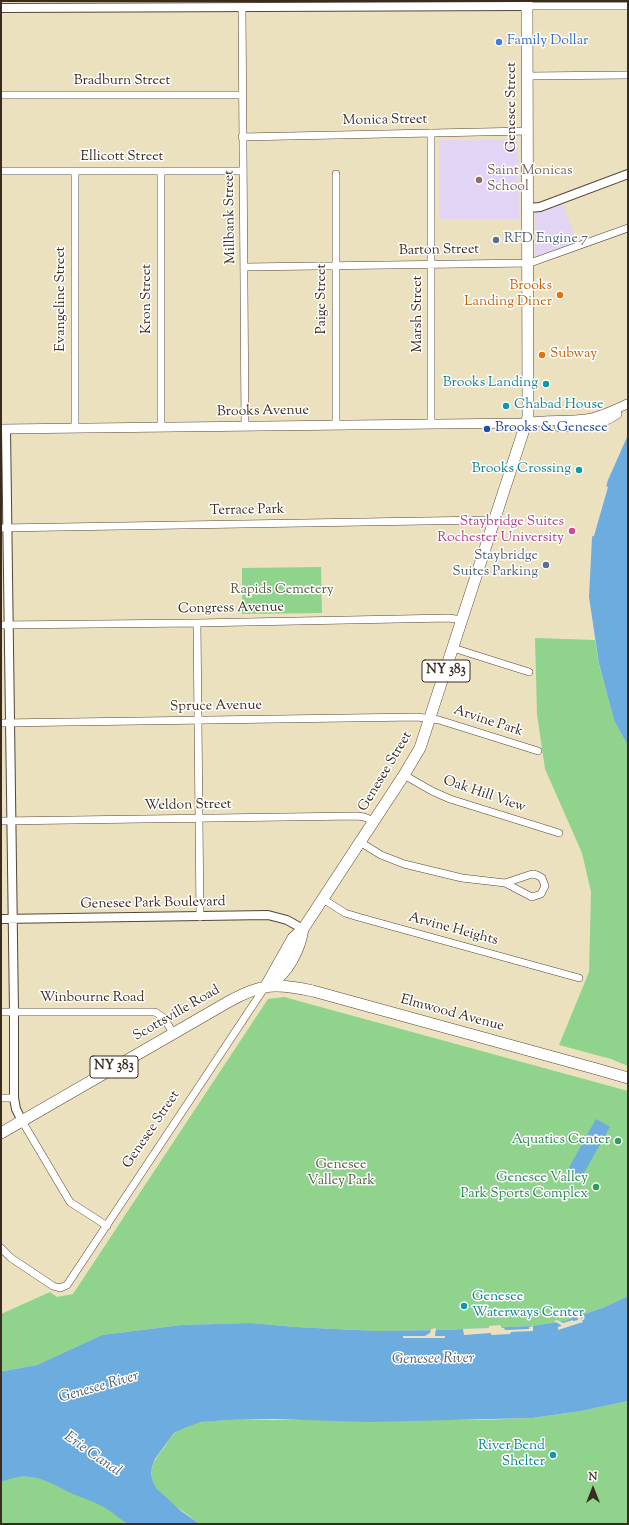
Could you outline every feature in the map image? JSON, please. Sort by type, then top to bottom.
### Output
[{"type":"main road","name":"Genesee Street","points":[[266,986],[293,938],[303,929],[404,775],[420,748],[526,423],[528,414],[528,4]]},
{"type":"main road","name":"Brooks Avenue","points":[[3,429],[526,423],[585,420],[627,403]]},
{"type":"main road","name":"Scottsville Road","points":[[1,1133],[236,997],[266,986]]},
{"type":"main road","name":"Elmwood Avenue","points":[[266,986],[283,986],[313,991],[628,1078]]},
{"type":"street","points":[[1,8],[162,4],[242,7],[528,4],[628,6]]},
{"type":"street","name":"Millbank Street","points":[[242,7],[245,426]]},
{"type":"street","points":[[528,76],[628,75]]},
{"type":"street","name":"Bradburn Street","points":[[1,95],[242,95]]},
{"type":"street","name":"Monica Street","points":[[242,137],[528,131]]},
{"type":"street","name":"Marsh Street","points":[[431,133],[431,424]]},
{"type":"street","name":"Ellicott Street","points":[[1,171],[243,171]]},
{"type":"street","name":"Evangeline Street","points":[[74,171],[74,428]]},
{"type":"street","name":"Kron Street","points":[[161,171],[161,427]]},
{"type":"street","name":"Paige Street","points":[[336,174],[336,425]]},
{"type":"street","points":[[528,208],[540,207],[628,174]]},
{"type":"street","name":"Barton Street","points":[[245,267],[528,263],[536,262],[628,228]]},
{"type":"street","points":[[3,429],[5,625],[10,723],[12,821],[14,1098],[16,1109],[22,1121],[70,1202],[107,1226]]},
{"type":"street","name":"Terrace Park","points":[[4,528],[485,520],[493,522]]},
{"type":"street","name":"Congress Avenue","points":[[5,625],[449,618],[462,620]]},
{"type":"street","points":[[197,623],[200,917]]},
{"type":"street","points":[[453,648],[529,672]]},
{"type":"street","name":"Spruce Avenue","points":[[1,723],[198,721],[417,716],[431,718]]},
{"type":"street","name":"Arvine Park","points":[[431,718],[538,751]]},
{"type":"street","name":"Oak Hill View","points":[[404,775],[450,799],[559,833]]},
{"type":"street","name":"Weldon Street","points":[[1,821],[357,816],[374,821]]},
{"type":"street","points":[[360,842],[388,858],[412,867],[470,880],[505,884],[532,897],[541,894],[545,887],[542,878],[533,874],[505,884]]},
{"type":"street","name":"Arvine Heights","points":[[323,899],[346,913],[358,917],[579,978]]},
{"type":"street","name":"Genesee Park Boulevard","points":[[1,919],[275,916],[287,920],[303,929]]},
{"type":"street","name":"Genesee Street","points":[[1,1248],[11,1258],[53,1286],[62,1288],[69,1284],[266,986]]},
{"type":"street","name":"Winbourne Road","points":[[1,1012],[155,1012],[164,1018],[173,1033]]},
{"type":"street","points":[[1,1098],[14,1098]]},
{"type":"shaded area","name":"Saint Monicas School","points":[[439,140],[518,140],[519,219],[439,219]]},
{"type":"shaded area","points":[[562,202],[577,243],[537,256],[535,253],[535,214],[538,211]]},
{"type":"green space","name":"Rapids Cemetery","points":[[321,567],[322,613],[242,614],[242,568]]},
{"type":"green space","points":[[535,638],[595,640],[599,665],[614,720],[628,746],[628,1066],[611,1059],[559,1045],[589,972],[591,892],[582,853],[545,769],[537,714]]},
{"type":"green space","name":"Genesee Valley Park","points":[[284,997],[628,1091],[628,1296],[605,1307],[564,1321],[531,1326],[377,1331],[295,1327],[251,1323],[181,1325],[102,1335],[37,1365],[4,1371],[1,1370],[1,1314],[50,1292],[57,1297],[73,1294],[268,999]]},
{"type":"green space","points":[[628,1401],[628,1524],[200,1524],[163,1496],[154,1484],[151,1475],[155,1460],[173,1435],[187,1426],[201,1422],[228,1420],[481,1420],[532,1418],[581,1411]]},
{"type":"green space","points":[[34,1476],[96,1502],[128,1524],[1,1524],[1,1482],[12,1477]]},
{"type":"water","points":[[628,435],[628,746],[614,720],[599,664],[589,597],[592,538],[595,525],[608,480]]},
{"type":"water","points":[[596,1119],[610,1127],[581,1178],[567,1171]]},
{"type":"water","points":[[628,1296],[628,1401],[581,1411],[532,1418],[368,1422],[273,1419],[201,1422],[174,1433],[155,1459],[151,1474],[157,1489],[181,1511],[200,1524],[131,1524],[122,1520],[99,1504],[39,1478],[12,1478],[1,1482],[1,1371],[37,1365],[102,1335],[181,1325],[251,1323],[295,1327],[377,1331],[531,1326],[564,1321],[605,1307]]},
{"type":"pier","points":[[604,485],[608,487],[594,536],[592,536],[593,525]]},
{"type":"pier","points":[[579,1314],[581,1319],[585,1316],[584,1320],[582,1320],[583,1322],[558,1330],[558,1327],[561,1325],[554,1321],[557,1320],[563,1323],[578,1320],[577,1315]]},
{"type":"pier","points":[[500,1325],[505,1330],[529,1329],[529,1327],[533,1326],[533,1331],[511,1332],[510,1334],[491,1335],[491,1333],[464,1335],[463,1329],[489,1328],[489,1326]]},
{"type":"pier","points":[[436,1328],[435,1336],[445,1336],[445,1338],[403,1338],[403,1336],[425,1336],[430,1333],[431,1329]]},
{"type":"place","name":"Family Dollar","points":[[499,42]]},
{"type":"place","name":"Saint Monicas School","points":[[479,180]]},
{"type":"place","name":"RFD Engine 7","points":[[496,240]]},
{"type":"place","name":"Brooks Landing Diner","points":[[560,295]]},
{"type":"place","name":"Subway","points":[[542,355]]},
{"type":"place","name":"Brooks Landing","points":[[546,384]]},
{"type":"place","name":"Chabad House","points":[[506,406]]},
{"type":"place","name":"Brooks & Genesee","points":[[487,429]]},
{"type":"place","name":"Brooks Crossing","points":[[579,470]]},
{"type":"place","name":"Staybridge Suites Rochester University","points":[[572,531]]},
{"type":"place","name":"Staybridge Suites Parking","points":[[546,565]]},
{"type":"place","name":"Aquatics Center","points":[[618,1141]]},
{"type":"place","name":"Genesee Valley Park Sports Complex","points":[[596,1187]]},
{"type":"place","name":"Genesee Waterways Center","points":[[464,1306]]},
{"type":"place","name":"River Bend Shelter","points":[[553,1455]]},
{"type":"water label","name":"Genesee River","points":[[433,1360]]},
{"type":"water label","name":"Genesee River","points":[[99,1388]]},
{"type":"water label","name":"Erie Canal","points":[[92,1455]]}]
